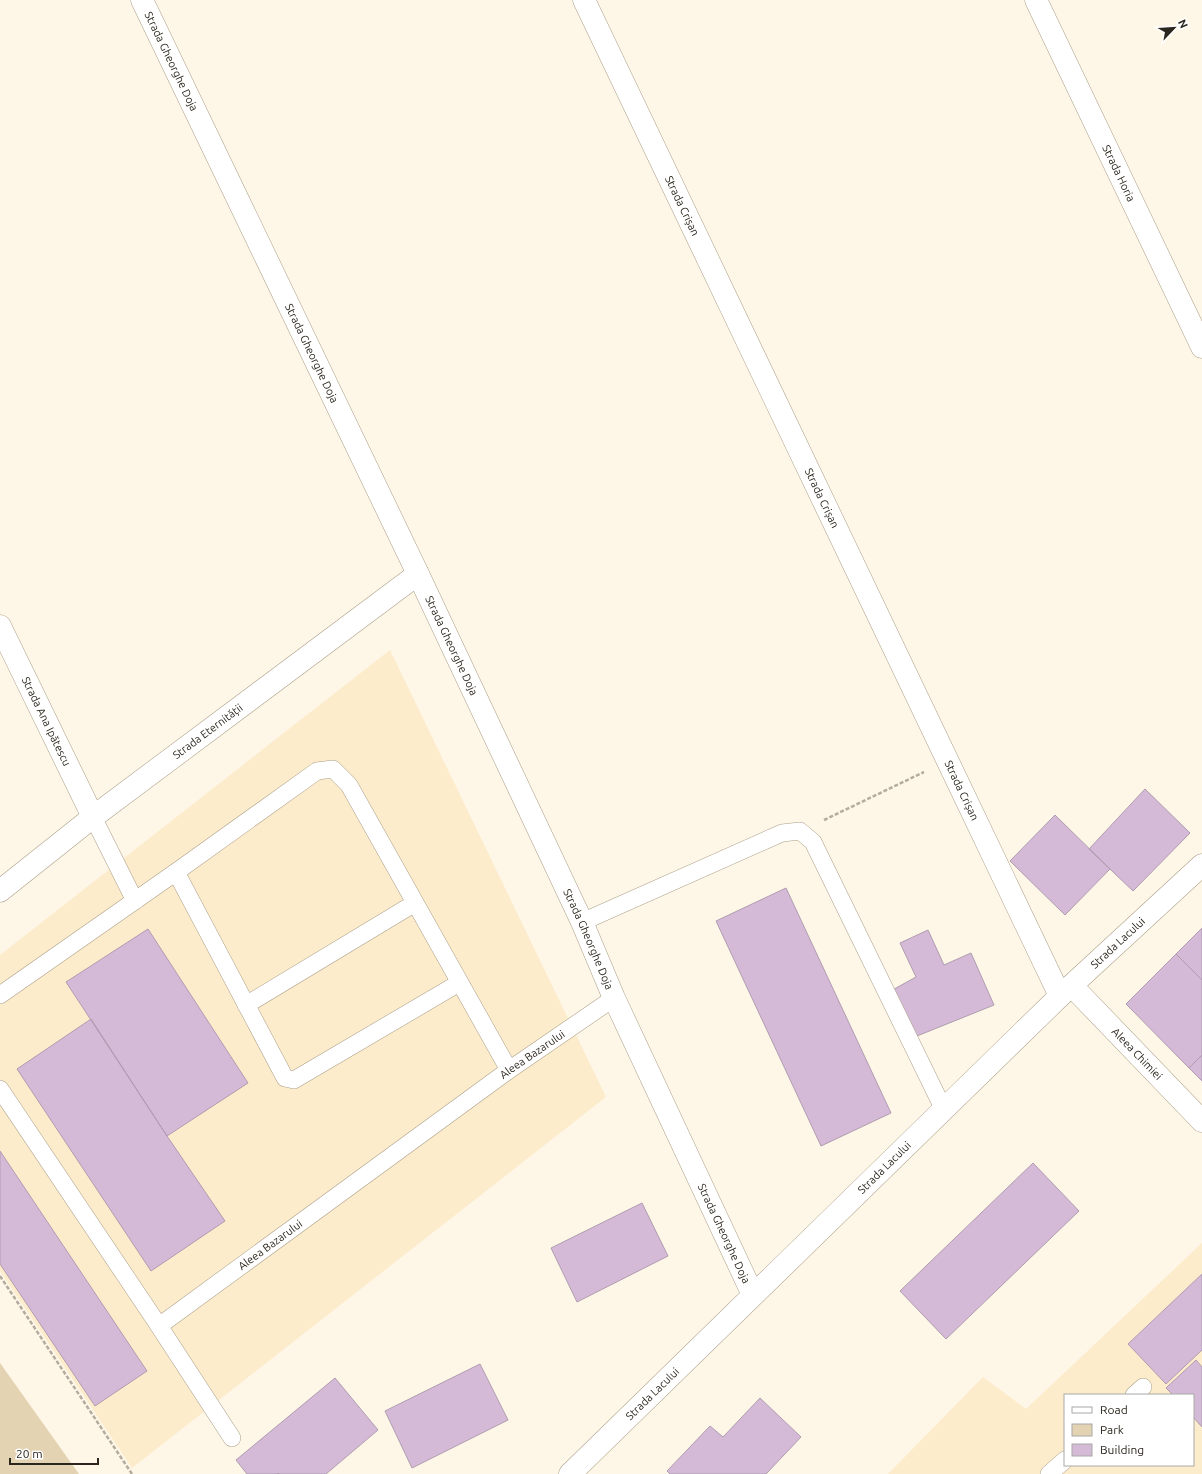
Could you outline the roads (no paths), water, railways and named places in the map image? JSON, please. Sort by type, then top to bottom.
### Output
[{"type":"street","name":"Strada Gheorghe Doja","points":[[142,0],[418,574],[582,922],[614,998],[753,1295]]},
{"type":"street","name":"Strada Crișan","points":[[584,0],[947,761],[1066,991]]},
{"type":"street","name":"Strada Horia","points":[[1036,0],[1202,347]]},
{"type":"street","name":"Strada Eternității","points":[[0,891],[93,817],[418,574]]},
{"type":"street","name":"Strada Ana Ipătescu","points":[[0,626],[93,817]]},
{"type":"street","name":"Strada Lacului","points":[[570,1474],[1066,991],[1202,865]]},
{"type":"street","name":"Aleea Chimiei","points":[[1066,991],[1202,1122]]},
{"type":"lane","points":[[0,995],[317,771],[332,769],[349,785],[509,1070]]},
{"type":"lane","points":[[93,817],[135,901]]},
{"type":"lane","points":[[582,922],[782,833],[800,831],[813,842],[944,1110]]},
{"type":"lane","points":[[176,872],[285,1078],[294,1080],[459,983]]},
{"type":"lane","points":[[246,1006],[415,903]]},
{"type":"lane","name":"Aleea Bazarului","points":[[159,1326],[509,1070],[614,998]]},
{"type":"lane","points":[[0,1089],[159,1326],[232,1438]]},
{"type":"lane","points":[[1050,1474],[1064,1461]]}]
